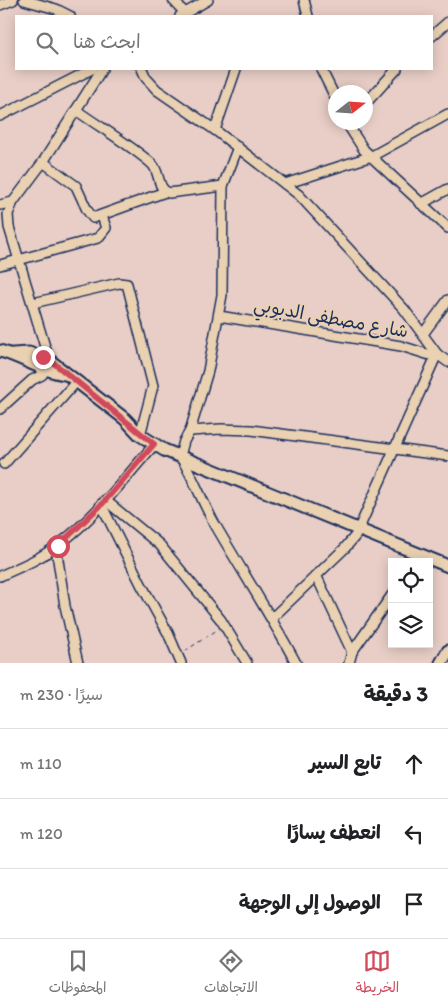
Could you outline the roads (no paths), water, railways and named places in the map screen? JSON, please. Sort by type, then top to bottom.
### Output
[{"type":"street","points":[[0,5],[13,0]]},
{"type":"street","points":[[24,0],[56,9],[68,15]]},
{"type":"street","points":[[173,0],[182,15],[208,0]]},
{"type":"street","points":[[304,0],[308,15]]},
{"type":"street","points":[[433,35],[448,22]]},
{"type":"street","points":[[0,116],[90,70]]},
{"type":"street","points":[[32,380],[38,356],[33,303],[8,220],[13,202],[43,162],[101,70]]},
{"type":"street","points":[[142,70],[146,78],[157,90],[215,130],[285,184],[328,225],[423,334],[437,355],[448,362]]},
{"type":"street","points":[[215,130],[236,70]]},
{"type":"street","points":[[322,70],[329,85]]},
{"type":"street","points":[[373,95],[396,70]]},
{"type":"street","points":[[76,110],[152,165],[160,186],[165,192]]},
{"type":"street","points":[[285,184],[372,156],[448,114]]},
{"type":"street","points":[[351,130],[364,150],[448,228]]},
{"type":"street","points":[[238,147],[223,186],[224,249],[219,316],[208,371],[190,431],[180,456],[191,474],[197,491],[212,519],[272,618],[296,663]]},
{"type":"street","points":[[43,162],[80,191],[90,216],[96,218],[165,192],[223,186]]},
{"type":"street","points":[[421,204],[448,189]]},
{"type":"street","points":[[0,205],[13,202]]},
{"type":"street","points":[[0,265],[98,238],[106,228],[102,216]]},
{"type":"street","points":[[33,303],[120,282],[127,284],[153,386],[140,435]]},
{"type":"street","points":[[423,334],[448,300]]},
{"type":"street","name":"شارع مصطفى الدبوبي","points":[[219,316],[401,346],[437,355]]},
{"type":"street","points":[[0,350],[13,354],[38,356],[47,365],[76,382],[125,420],[140,435],[154,444],[358,530],[415,558]]},
{"type":"street","points":[[272,618],[346,548],[358,530],[437,355]]},
{"type":"street","points":[[38,356],[47,365]]},
{"type":"street","points":[[0,409],[32,380],[37,378],[47,365]]},
{"type":"street","points":[[4,464],[76,382]]},
{"type":"street","points":[[190,431],[221,428],[251,430],[448,456]]},
{"type":"street","points":[[0,576],[56,547],[103,502],[154,444]]},
{"type":"street","points":[[103,502],[160,545],[225,625],[247,663]]},
{"type":"street","points":[[103,502],[179,659]]},
{"type":"street","points":[[56,547],[65,606],[78,663]]},
{"type":"street","points":[[433,563],[448,566]]},
{"type":"street","points":[[316,575],[352,652]]},
{"type":"street","points":[[349,663],[352,652],[388,601]]},
{"type":"street","points":[[442,663],[448,651]]}]
